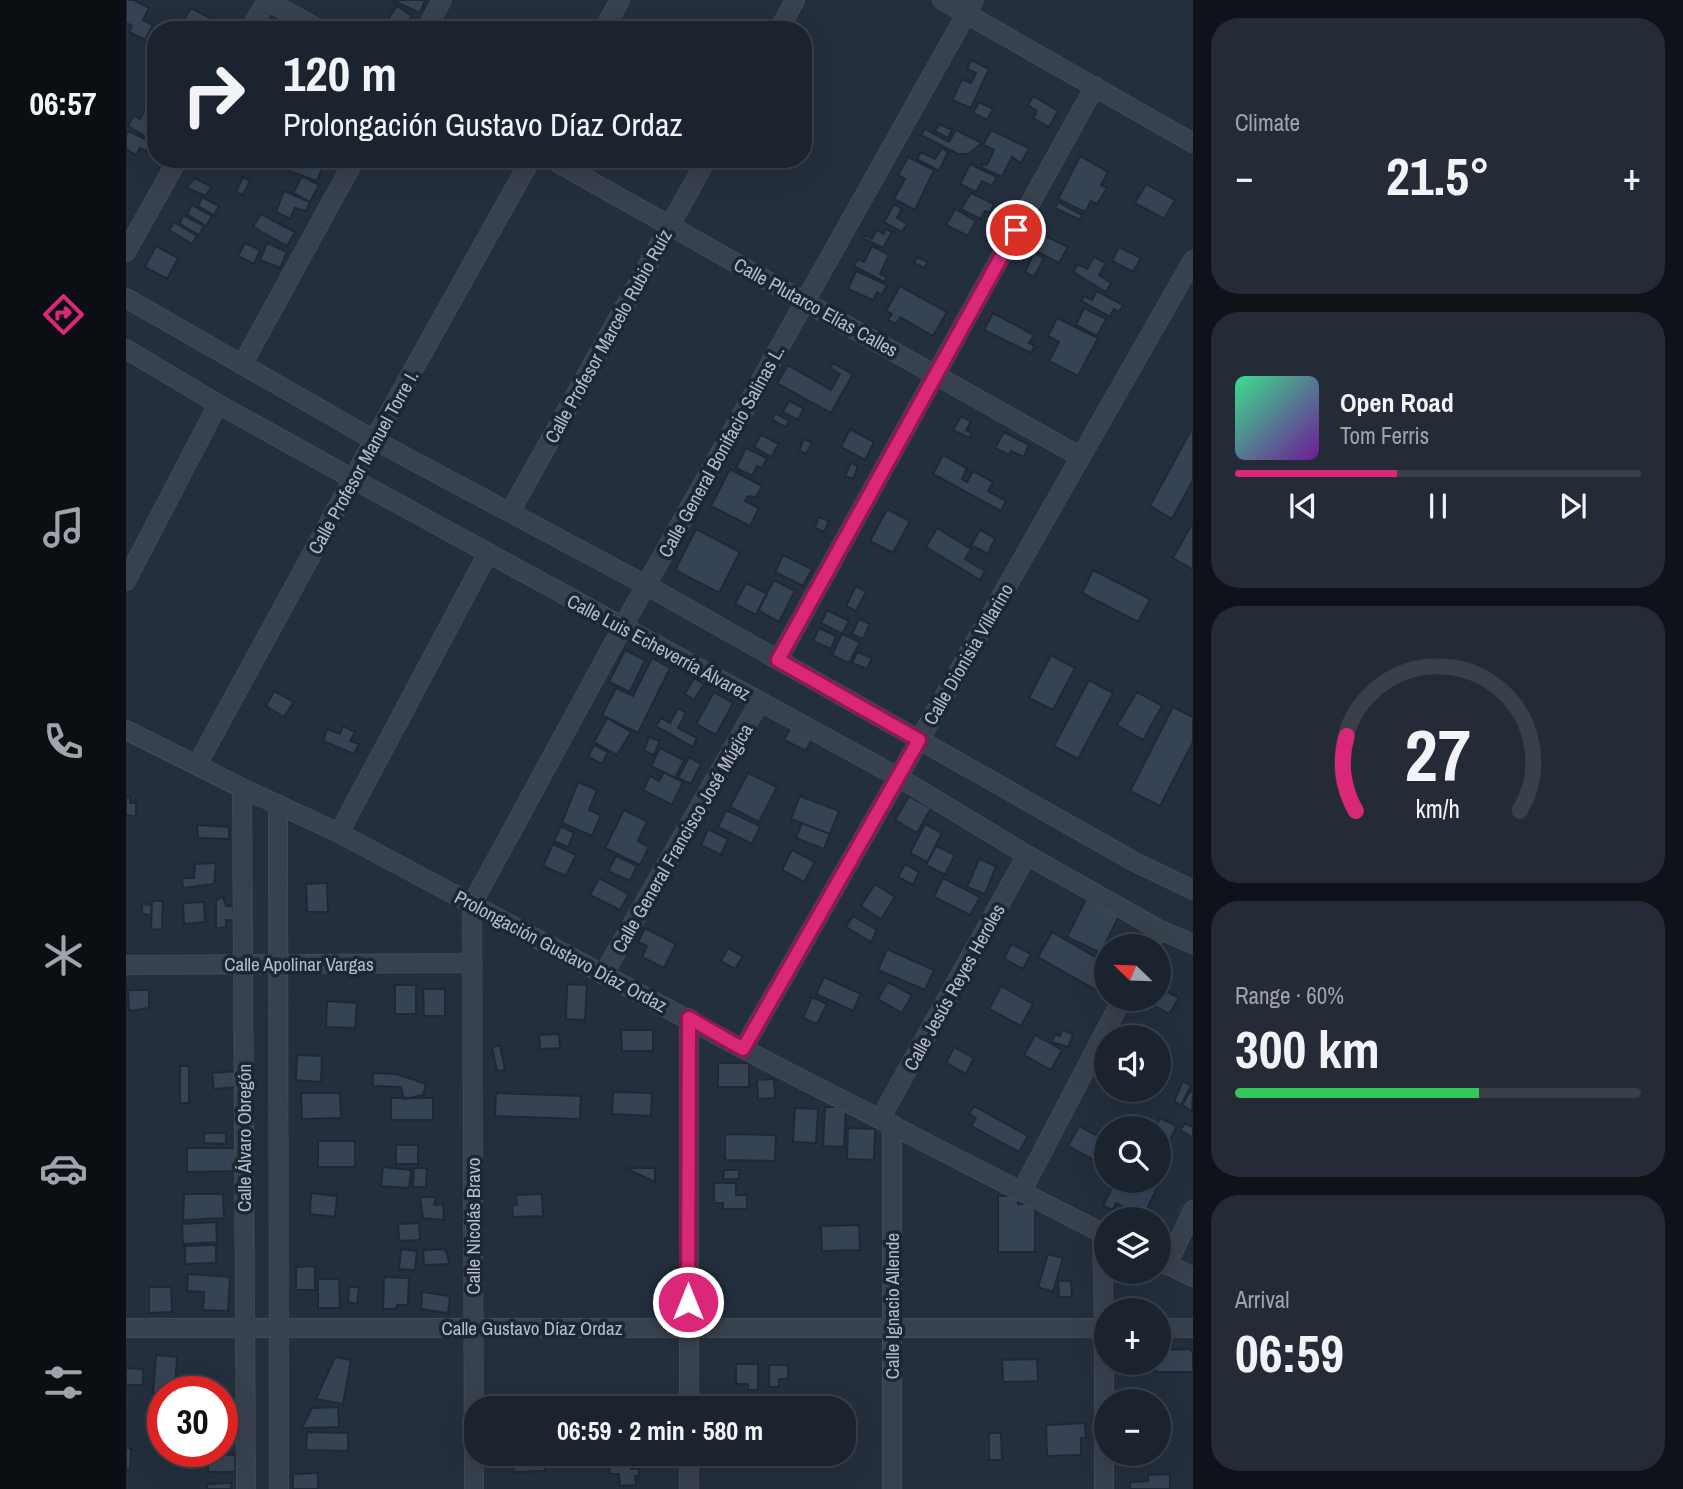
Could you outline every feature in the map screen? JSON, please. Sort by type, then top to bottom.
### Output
[{"type":"street","points":[[255,21],[267,0],[304,21]]},
{"type":"street","points":[[431,21],[442,0]]},
{"type":"street","points":[[608,21],[620,0]]},
{"type":"street","points":[[784,21],[795,0]]},
{"type":"street","points":[[942,0],[970,7],[1095,86],[1193,143]]},
{"type":"street","name":"Calle General Bonifacio Salinas L.","points":[[472,904],[622,628],[970,7]]},
{"type":"street","points":[[778,660],[1095,86]]},
{"type":"street","points":[[126,252],[173,168]]},
{"type":"street","points":[[242,365],[350,168]]},
{"type":"street","name":"Calle Profesor Manuel Torre I.","points":[[197,765],[526,168]]},
{"type":"street","name":"Calle Plutarco Elías Calles","points":[[567,168],[1080,457]]},
{"type":"street","name":"Calle Profesor Marcelo Rubio Ruíz","points":[[510,512],[701,168]]},
{"type":"street","name":"Calle Dionisia Villarino","points":[[743,1049],[1193,260]]},
{"type":"street","points":[[126,298],[374,440],[646,585],[1133,861],[1193,890]]},
{"type":"street","name":"Calle Luis Echeverría Álvarez","points":[[126,349],[218,404],[898,778],[1158,929],[1193,944]]},
{"type":"street","points":[[126,581],[218,404]]},
{"type":"street","points":[[339,833],[488,553]]},
{"type":"street","name":"Calle General Francisco José Múgica","points":[[603,975],[760,701]]},
{"type":"street","name":"Prolongación Gustavo Díaz Ordaz","points":[[126,730],[339,833],[743,1049],[1094,1229]]},
{"type":"street","name":"Calle Álvaro Obregón","points":[[242,788],[246,1489]]},
{"type":"street","name":"Calle Álvaro Obregón","points":[[278,804],[279,1489]]},
{"type":"street","name":"Calle Jesús Reyes Heroles","points":[[886,1121],[1027,855]]},
{"type":"street","name":"Calle Nicolás Bravo","points":[[472,904],[474,1489]]},
{"type":"street","points":[[1156,934],[1158,929]]},
{"type":"street","name":"Calle Apolinar Vargas","points":[[126,965],[473,964]]},
{"type":"street","points":[[1022,1191],[1115,1012]]},
{"type":"street","points":[[689,1018],[689,1396]]},
{"type":"street","name":"Calle Ignacio Allende","points":[[886,1121],[893,1328],[892,1489]]},
{"type":"street","points":[[1171,1248],[1193,1210]]},
{"type":"street","points":[[1171,1266],[1193,1277]]},
{"type":"street","name":"Calle Gustavo Díaz Ordaz","points":[[126,1328],[1094,1328]]},
{"type":"street","points":[[1171,1328],[1193,1328]]},
{"type":"street","points":[[1104,1489],[1105,1375]]},
{"type":"street","points":[[689,1466],[689,1489]]},
{"type":"building","points":[[126,0],[134,0],[149,8],[143,20],[147,22],[145,40],[129,32],[132,26],[126,23]]},
{"type":"building","points":[[392,0],[425,0],[420,13]]},
{"type":"building","points":[[397,6],[412,16],[408,21],[387,21]]},
{"type":"building","points":[[191,8],[216,21],[183,21]]},
{"type":"building","points":[[971,60],[989,69],[971,108],[952,100],[962,79],[971,83],[976,73],[967,69]]},
{"type":"building","points":[[1033,96],[1058,111],[1049,127],[1033,118],[1037,111],[1028,105]]},
{"type":"building","points":[[979,102],[993,109],[987,120],[973,113]]},
{"type":"building","points":[[145,110],[147,111],[147,137],[128,126],[134,115],[140,119]]},
{"type":"building","points":[[939,124],[952,130],[948,138],[935,131]]},
{"type":"building","points":[[925,129],[949,142],[956,130],[982,143],[968,154],[958,154],[921,135]]},
{"type":"building","points":[[991,130],[1029,148],[1021,163],[1012,157],[1002,177],[981,167],[982,164],[987,165],[994,150],[983,145]]},
{"type":"building","points":[[129,131],[147,140],[146,151],[140,148],[136,155],[126,149],[126,135]]},
{"type":"building","points":[[942,148],[948,152],[939,171],[917,159],[921,152],[935,159]]},
{"type":"building","points":[[1080,156],[1108,172],[1101,185],[1107,188],[1097,204],[1091,201],[1085,212],[1058,199]]},
{"type":"building","points":[[908,157],[934,170],[915,210],[894,199],[905,179],[898,175]]},
{"type":"building","points":[[970,164],[997,177],[992,186],[982,181],[976,192],[960,184]]},
{"type":"building","points":[[290,168],[322,168],[317,181],[289,171]]},
{"type":"building","points":[[302,176],[319,185],[310,202],[293,193]]},
{"type":"building","points":[[243,177],[250,181],[243,195],[236,191]]},
{"type":"building","points":[[194,178],[211,186],[206,196],[187,188]]},
{"type":"building","points":[[1146,184],[1175,200],[1164,219],[1135,203]]},
{"type":"building","points":[[284,191],[310,202],[306,211],[295,208],[290,219],[276,212]]},
{"type":"building","points":[[971,193],[994,204],[990,212],[985,211],[980,219],[961,209]]},
{"type":"building","points":[[202,197],[219,206],[214,215],[198,206]]},
{"type":"building","points":[[1058,202],[1082,215],[1080,220],[1055,208]]},
{"type":"building","points":[[894,204],[902,209],[897,218],[907,224],[902,232],[884,222]]},
{"type":"building","points":[[192,205],[212,216],[206,226],[187,214]]},
{"type":"building","points":[[955,209],[976,221],[968,236],[946,225]]},
{"type":"building","points":[[261,214],[295,232],[287,246],[253,227]]},
{"type":"building","points":[[183,215],[204,226],[199,235],[180,224]]},
{"type":"building","points":[[174,222],[197,236],[192,244],[169,230]]},
{"type":"building","points":[[1044,222],[1046,223],[1041,234],[1068,247],[1059,263],[1030,248]]},
{"type":"building","points":[[886,229],[892,232],[883,248],[863,238],[865,235],[872,239],[877,230],[884,234]]},
{"type":"building","points":[[245,243],[260,250],[254,264],[238,256]]},
{"type":"building","points":[[267,243],[287,252],[280,268],[260,260]]},
{"type":"building","points":[[156,246],[178,258],[167,279],[145,267]]},
{"type":"building","points":[[872,246],[889,255],[880,274],[887,277],[884,282],[854,266],[858,259],[864,262]]},
{"type":"building","points":[[1119,247],[1141,258],[1133,272],[1112,261]]},
{"type":"building","points":[[1034,253],[1044,258],[1034,277],[1025,272]]},
{"type":"building","points":[[917,257],[928,262],[924,268],[914,263]]},
{"type":"building","points":[[1094,257],[1106,263],[1099,275],[1111,283],[1106,292],[1073,272],[1078,264],[1087,269]]},
{"type":"building","points":[[856,271],[887,285],[882,295],[877,292],[873,300],[848,289]]},
{"type":"building","points":[[900,286],[947,312],[933,336],[900,317],[896,324],[888,320],[892,314],[886,311]]},
{"type":"building","points":[[1097,291],[1123,305],[1119,312],[1114,309],[1110,317],[1081,301],[1084,296],[1092,300]]},
{"type":"building","points":[[1084,308],[1106,319],[1097,336],[1076,325]]},
{"type":"building","points":[[993,313],[1034,335],[1029,343],[1035,346],[1031,353],[984,330]]},
{"type":"building","points":[[1057,318],[1098,338],[1078,376],[1049,361],[1059,342],[1048,336]]},
{"type":"building","points":[[833,363],[853,374],[831,413],[777,383],[788,365],[831,390],[840,374],[830,368]]},
{"type":"building","points":[[789,401],[804,408],[798,420],[783,412]]},
{"type":"building","points":[[775,413],[789,421],[786,427],[772,420]]},
{"type":"building","points":[[961,416],[971,421],[966,430],[972,433],[969,438],[953,430]]},
{"type":"building","points":[[850,429],[874,442],[865,460],[841,447]]},
{"type":"building","points":[[1191,430],[1193,480],[1172,519],[1150,506]]},
{"type":"building","points":[[1004,432],[1029,445],[1024,457],[1011,451],[1009,455],[995,448]]},
{"type":"building","points":[[761,435],[779,444],[771,457],[754,447]]},
{"type":"building","points":[[804,439],[812,443],[806,454],[799,450]]},
{"type":"building","points":[[746,448],[767,458],[762,468],[757,466],[752,476],[736,468]]},
{"type":"building","points":[[943,455],[967,468],[962,479],[967,482],[973,471],[993,482],[988,491],[1006,501],[1001,511],[933,474]]},
{"type":"building","points":[[851,463],[858,466],[853,479],[845,476]]},
{"type":"building","points":[[730,469],[762,486],[756,497],[748,496],[745,501],[759,508],[750,526],[711,506]]},
{"type":"building","points":[[887,509],[910,521],[893,553],[870,541]]},
{"type":"building","points":[[819,517],[829,521],[824,532],[815,528]]},
{"type":"building","points":[[1193,522],[1193,570],[1173,558]]},
{"type":"building","points":[[937,528],[971,549],[965,559],[985,571],[980,580],[926,547]]},
{"type":"building","points":[[696,529],[740,552],[719,593],[675,570]]},
{"type":"building","points":[[980,530],[995,538],[988,554],[971,545]]},
{"type":"building","points":[[783,555],[812,569],[803,586],[775,572]]},
{"type":"building","points":[[1093,570],[1150,599],[1138,622],[1082,593]]},
{"type":"building","points":[[774,580],[795,591],[779,622],[758,610]]},
{"type":"building","points":[[746,583],[767,594],[756,615],[735,604]]},
{"type":"building","points":[[856,586],[866,592],[856,611],[846,606]]},
{"type":"building","points":[[827,610],[849,621],[842,634],[821,623]]},
{"type":"building","points":[[859,619],[870,624],[863,639],[852,634]]},
{"type":"building","points":[[819,628],[836,636],[831,649],[813,641]]},
{"type":"building","points":[[842,634],[860,642],[849,663],[832,655]]},
{"type":"building","points":[[625,650],[645,660],[630,692],[609,682]]},
{"type":"building","points":[[857,652],[872,658],[867,669],[852,663]]},
{"type":"building","points":[[1051,655],[1075,668],[1053,710],[1029,698]]},
{"type":"building","points":[[652,658],[670,668],[638,733],[602,715],[616,688],[633,696]]},
{"type":"building","points":[[694,678],[704,684],[694,700],[685,694]]},
{"type":"building","points":[[1089,680],[1113,693],[1078,759],[1054,746]]},
{"type":"building","points":[[274,691],[294,702],[284,717],[266,706]]},
{"type":"building","points":[[714,692],[733,703],[716,735],[696,724]]},
{"type":"building","points":[[1137,692],[1162,706],[1143,740],[1117,725]]},
{"type":"building","points":[[1173,707],[1193,717],[1193,742],[1160,806],[1130,791]]},
{"type":"building","points":[[678,708],[686,713],[678,728],[697,738],[693,747],[656,726],[661,718],[670,723]]},
{"type":"building","points":[[607,718],[631,732],[617,755],[594,742]]},
{"type":"building","points":[[793,723],[815,733],[806,751],[784,740]]},
{"type":"building","points":[[343,726],[355,732],[350,741],[359,744],[354,754],[323,741],[327,729],[340,734]]},
{"type":"building","points":[[649,737],[660,741],[654,755],[644,751]]},
{"type":"building","points":[[594,745],[608,752],[602,764],[588,757]]},
{"type":"building","points":[[660,748],[684,760],[675,778],[651,766]]},
{"type":"building","points":[[689,757],[701,764],[691,784],[678,778]]},
{"type":"building","points":[[664,772],[683,782],[672,805],[643,790],[650,776],[659,781]]},
{"type":"building","points":[[748,773],[777,787],[759,822],[730,807]]},
{"type":"building","points":[[578,782],[597,790],[589,810],[601,815],[592,836],[562,823]]},
{"type":"building","points":[[800,796],[839,811],[830,834],[791,819]]},
{"type":"building","points":[[909,796],[931,808],[917,833],[895,820]]},
{"type":"building","points":[[126,797],[130,797],[130,803],[136,803],[136,816],[126,815]]},
{"type":"building","points":[[624,810],[647,821],[638,841],[649,847],[640,865],[605,848]]},
{"type":"building","points":[[726,810],[760,826],[752,844],[718,827]]},
{"type":"building","points":[[802,823],[830,834],[824,849],[796,838]]},
{"type":"building","points":[[925,824],[942,833],[927,862],[910,853]]},
{"type":"building","points":[[197,825],[229,827],[229,839],[198,838]]},
{"type":"building","points":[[561,826],[574,833],[568,847],[554,841]]},
{"type":"building","points":[[708,829],[728,839],[721,855],[701,845]]},
{"type":"building","points":[[553,844],[576,855],[566,876],[543,866]]},
{"type":"building","points":[[936,846],[955,855],[945,875],[926,865]]},
{"type":"building","points":[[792,850],[815,862],[804,882],[782,870]]},
{"type":"building","points":[[616,856],[637,866],[630,881],[608,871]]},
{"type":"building","points":[[979,859],[996,866],[985,894],[967,887]]},
{"type":"building","points":[[216,863],[214,884],[183,888],[182,878],[194,878],[195,864]]},
{"type":"building","points":[[905,864],[919,872],[913,885],[898,877]]},
{"type":"building","points":[[599,878],[629,894],[620,910],[590,895]]},
{"type":"building","points":[[943,878],[980,897],[970,915],[934,897]]},
{"type":"building","points":[[327,883],[328,912],[307,912],[306,884]]},
{"type":"building","points":[[875,884],[895,897],[881,919],[861,906]]},
{"type":"building","points":[[223,897],[226,906],[233,906],[234,920],[226,920],[226,927],[216,928],[216,900]]},
{"type":"building","points":[[1086,899],[1119,916],[1110,934],[1094,934],[1094,950],[1067,937]]},
{"type":"building","points":[[152,901],[163,901],[162,930],[151,929]]},
{"type":"building","points":[[204,902],[205,922],[184,924],[183,903]]},
{"type":"building","points":[[142,904],[152,905],[151,915],[142,914]]},
{"type":"building","points":[[853,916],[877,930],[871,942],[846,927]]},
{"type":"building","points":[[645,928],[676,944],[664,968],[642,957],[647,946],[638,942]]},
{"type":"building","points":[[1052,932],[1094,956],[1094,989],[1038,957]]},
{"type":"building","points":[[1011,944],[1031,954],[1023,969],[1004,959]]},
{"type":"building","points":[[728,948],[743,956],[735,969],[721,961]]},
{"type":"building","points":[[887,949],[934,970],[925,990],[878,970]]},
{"type":"building","points":[[824,977],[861,994],[853,1011],[816,994]]},
{"type":"building","points":[[888,982],[912,995],[902,1013],[878,999]]},
{"type":"building","points":[[567,984],[587,985],[585,1020],[566,1019]]},
{"type":"building","points":[[395,985],[416,985],[416,1014],[395,1014]]},
{"type":"building","points":[[1001,986],[1033,1004],[1021,1026],[989,1009]]},
{"type":"building","points":[[423,989],[445,989],[445,1016],[424,1016]]},
{"type":"building","points":[[128,990],[149,990],[149,1008],[129,1011]]},
{"type":"building","points":[[1171,994],[1179,998],[1171,1011]]},
{"type":"building","points":[[812,997],[827,1004],[817,1024],[803,1018]]},
{"type":"building","points":[[327,1001],[357,1003],[355,1028],[326,1027]]},
{"type":"building","points":[[621,1030],[653,1030],[653,1051],[622,1051]]},
{"type":"building","points":[[1062,1030],[1073,1034],[1068,1047],[1052,1042],[1055,1034],[1060,1036]]},
{"type":"building","points":[[559,1034],[560,1048],[540,1049],[539,1035]]},
{"type":"building","points":[[1035,1035],[1062,1050],[1051,1070],[1024,1055]]},
{"type":"building","points":[[500,1045],[505,1070],[497,1071],[492,1047]]},
{"type":"building","points":[[954,1047],[974,1058],[966,1074],[946,1063]]},
{"type":"building","points":[[297,1055],[322,1056],[321,1082],[296,1080]]},
{"type":"building","points":[[718,1063],[749,1063],[749,1087],[718,1087]]},
{"type":"building","points":[[180,1066],[189,1066],[189,1103],[180,1103]]},
{"type":"building","points":[[236,1071],[238,1087],[214,1089],[212,1073]]},
{"type":"building","points":[[373,1073],[397,1074],[426,1084],[423,1095],[404,1099],[401,1087],[373,1086]]},
{"type":"building","points":[[774,1079],[775,1098],[758,1099],[757,1080]]},
{"type":"building","points":[[1183,1081],[1191,1086],[1181,1105],[1174,1101]]},
{"type":"building","points":[[1190,1091],[1193,1093],[1192,1111],[1182,1105]]},
{"type":"building","points":[[613,1092],[652,1093],[651,1116],[612,1114]]},
{"type":"building","points":[[301,1093],[340,1093],[341,1118],[302,1119]]},
{"type":"building","points":[[496,1093],[581,1096],[580,1119],[495,1116]]},
{"type":"building","points":[[391,1098],[433,1098],[433,1120],[391,1120]]},
{"type":"building","points":[[974,1106],[1028,1136],[1019,1152],[971,1126],[976,1118],[969,1114]]},
{"type":"building","points":[[825,1107],[846,1107],[844,1147],[823,1146]]},
{"type":"building","points":[[795,1108],[818,1109],[816,1143],[793,1142]]},
{"type":"building","points":[[1171,1123],[1177,1126],[1171,1138]]},
{"type":"building","points":[[1185,1123],[1193,1127],[1193,1138],[1180,1130]]},
{"type":"building","points":[[1079,1126],[1094,1134],[1094,1160],[1068,1146]]},
{"type":"building","points":[[848,1128],[875,1129],[874,1160],[847,1159]]},
{"type":"building","points":[[204,1133],[226,1133],[226,1144],[204,1143]]},
{"type":"building","points":[[725,1134],[776,1135],[775,1161],[725,1160]]},
{"type":"building","points":[[318,1141],[355,1141],[355,1167],[318,1167]]},
{"type":"building","points":[[396,1145],[418,1145],[418,1164],[396,1164]]},
{"type":"building","points":[[187,1148],[236,1148],[237,1171],[187,1172]]},
{"type":"building","points":[[383,1167],[411,1170],[409,1188],[381,1186]]},
{"type":"building","points":[[414,1168],[427,1168],[426,1187],[413,1187]]},
{"type":"building","points":[[625,1168],[655,1168],[655,1182]]},
{"type":"building","points":[[724,1170],[739,1170],[739,1179],[723,1179]]},
{"type":"building","points":[[714,1183],[736,1183],[736,1195],[747,1195],[747,1209],[723,1209],[723,1203],[714,1203]]},
{"type":"building","points":[[311,1193],[337,1196],[335,1217],[310,1214]]},
{"type":"building","points":[[1109,1193],[1155,1193],[1148,1207],[1122,1207],[1116,1203],[1114,1207],[1103,1206]]},
{"type":"building","points":[[184,1194],[223,1194],[224,1218],[183,1220]]},
{"type":"building","points":[[542,1194],[543,1216],[513,1217],[512,1205],[517,1205],[516,1195]]},
{"type":"building","points":[[998,1196],[1018,1196],[1018,1204],[1035,1204],[1035,1252],[998,1252]]},
{"type":"building","points":[[420,1197],[436,1197],[434,1205],[443,1204],[444,1220],[423,1218]]},
{"type":"building","points":[[216,1222],[217,1242],[183,1244],[182,1224]]},
{"type":"building","points":[[419,1223],[420,1240],[399,1241],[398,1224]]},
{"type":"building","points":[[859,1225],[860,1250],[822,1251],[821,1226]]},
{"type":"building","points":[[216,1245],[216,1263],[185,1264],[185,1246]]},
{"type":"building","points":[[401,1249],[417,1251],[415,1270],[399,1269]]},
{"type":"building","points":[[445,1249],[450,1264],[424,1265],[423,1250]]},
{"type":"building","points":[[1048,1254],[1063,1258],[1053,1292],[1038,1287]]},
{"type":"building","points":[[315,1266],[315,1290],[296,1290],[296,1267]]},
{"type":"building","points":[[188,1274],[230,1277],[228,1311],[203,1310],[204,1292],[187,1291]]},
{"type":"building","points":[[384,1277],[409,1278],[408,1305],[383,1309]]},
{"type":"building","points":[[318,1279],[339,1279],[340,1308],[318,1308]]},
{"type":"building","points":[[1058,1281],[1071,1281],[1072,1297],[1059,1297]]},
{"type":"building","points":[[149,1287],[171,1287],[172,1312],[149,1313]]},
{"type":"building","points":[[349,1287],[359,1287],[357,1304],[348,1302]]},
{"type":"building","points":[[422,1292],[450,1296],[448,1313],[421,1309]]},
{"type":"building","points":[[1190,1349],[1193,1352],[1193,1372],[1171,1372],[1171,1350]]},
{"type":"building","points":[[156,1355],[177,1357],[176,1376],[154,1376]]},
{"type":"building","points":[[335,1357],[351,1360],[343,1404],[316,1399]]},
{"type":"building","points":[[1037,1359],[1038,1381],[1003,1382],[1002,1360]]},
{"type":"building","points":[[736,1364],[758,1364],[758,1390],[748,1390],[748,1384],[736,1384]]},
{"type":"building","points":[[769,1365],[788,1365],[788,1379],[779,1379],[779,1387],[769,1387]]},
{"type":"building","points":[[126,1368],[143,1369],[143,1385],[126,1385]]},
{"type":"building","points":[[338,1407],[339,1427],[302,1428],[312,1408]]},
{"type":"building","points":[[1085,1423],[1086,1438],[1081,1438],[1081,1455],[1047,1456],[1046,1425]]},
{"type":"building","points":[[307,1432],[348,1433],[348,1451],[306,1450]]},
{"type":"building","points":[[989,1433],[1001,1433],[1002,1460],[989,1460]]},
{"type":"building","points":[[126,1448],[131,1448],[130,1470],[126,1470]]},
{"type":"building","points":[[514,1466],[545,1466],[545,1471],[514,1472]]},
{"type":"building","points":[[609,1466],[639,1468],[639,1476],[635,1476],[636,1485],[620,1486],[619,1474],[610,1474]]},
{"type":"building","points":[[208,1467],[235,1467],[235,1472],[208,1472]]},
{"type":"building","points":[[318,1473],[318,1489],[293,1489],[293,1474]]},
{"type":"building","points":[[1170,1474],[1170,1489],[1130,1489],[1130,1482],[1148,1481],[1148,1475]]},
{"type":"building","points":[[231,1483],[231,1489],[207,1489],[207,1484]]},
{"type":"route","points":[[688,1302],[689,1018],[743,1049],[919,740],[778,660],[1016,230]]}]
